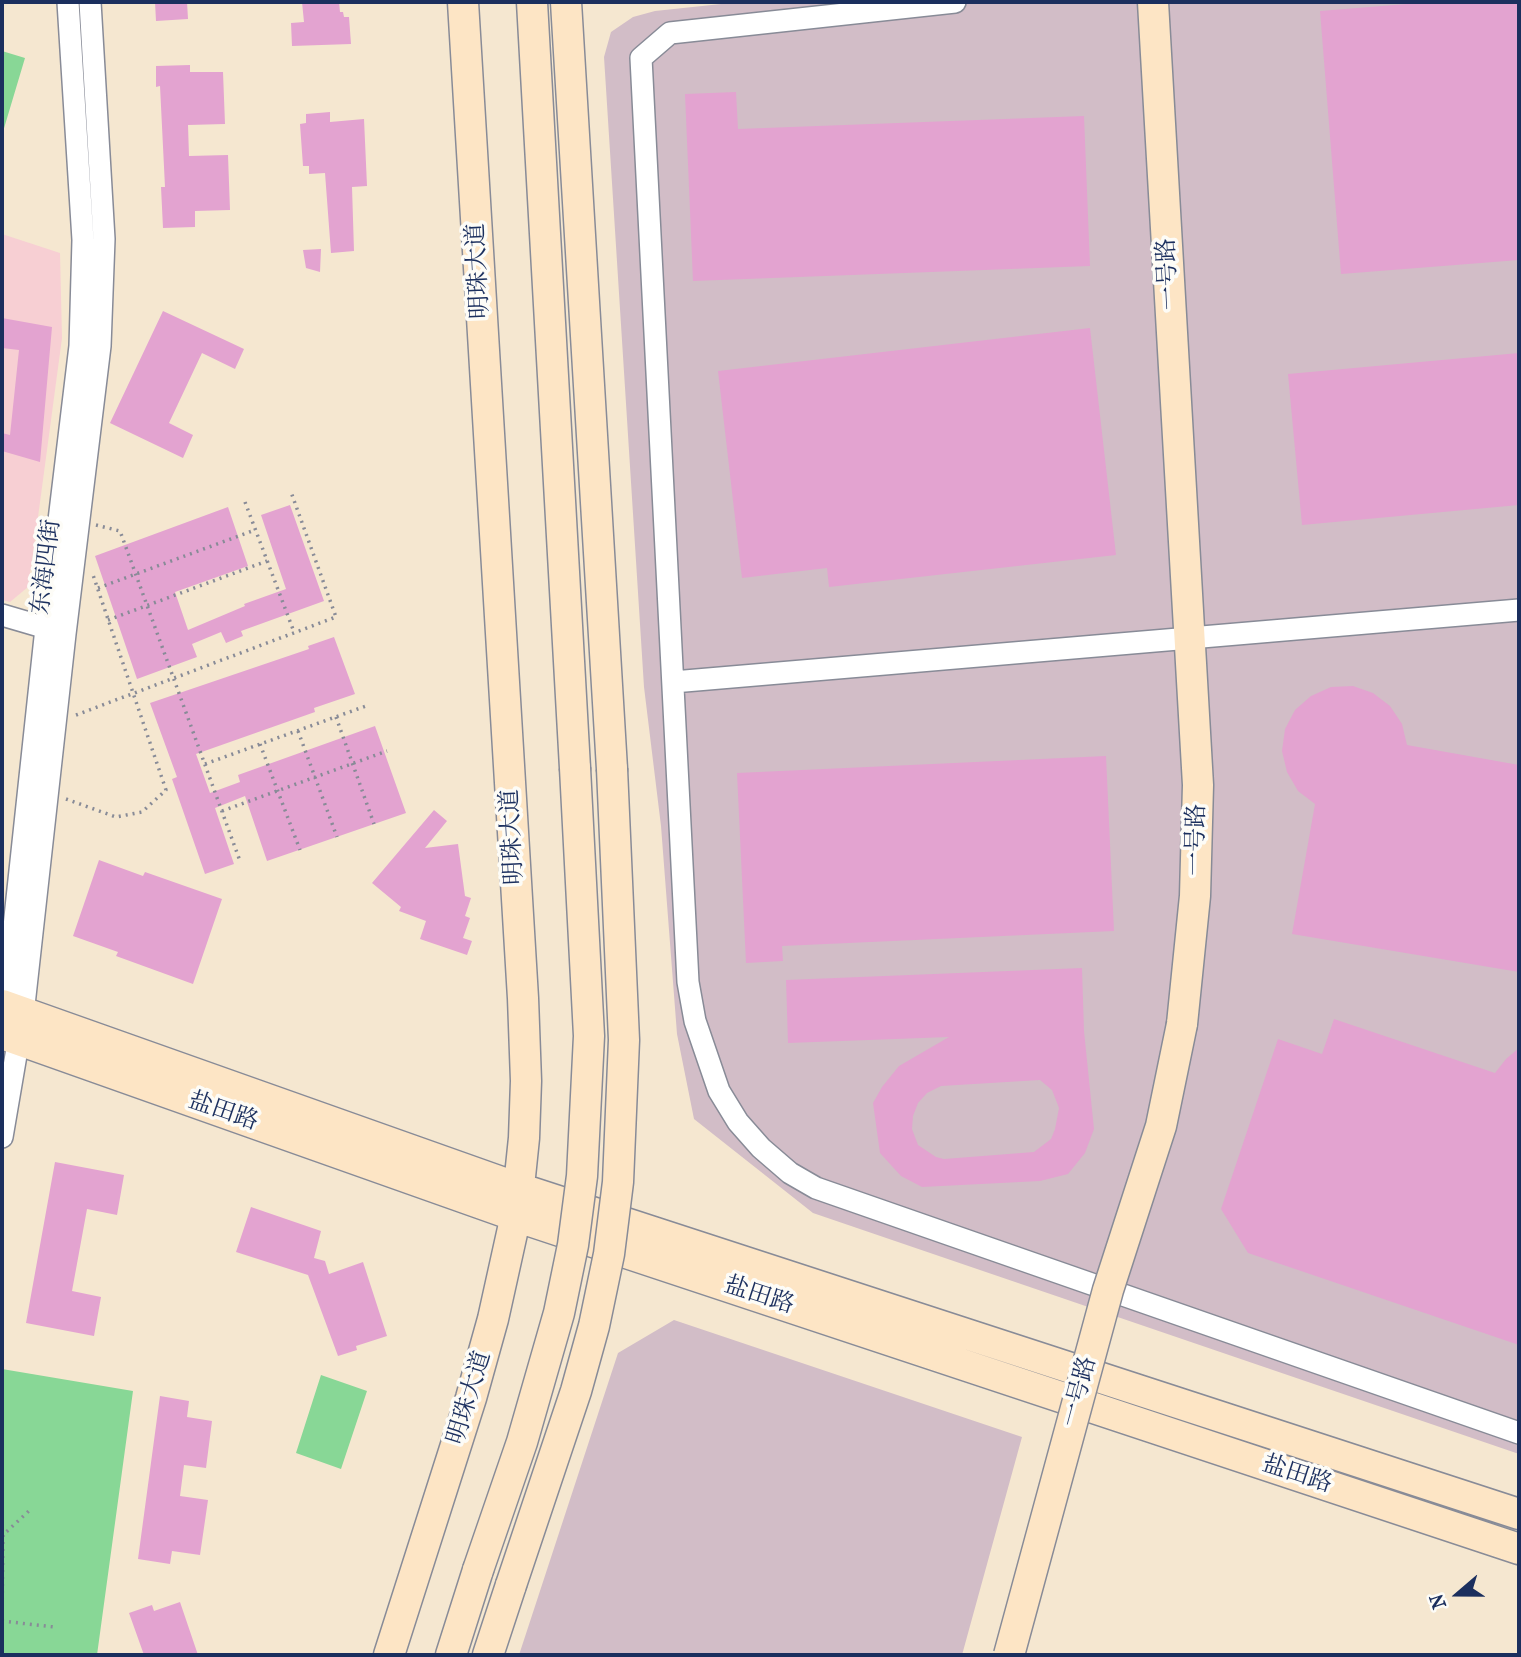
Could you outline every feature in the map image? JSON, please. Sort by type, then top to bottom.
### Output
[{"type":"street","name":"东海四街","points":[[56,631],[80,346],[83,240],[68,2]]},
{"type":"street","name":"东海四街","points":[[2,1137],[8,1024],[56,631],[100,346],[104,239],[90,2]]},
{"type":"street","name":"明珠大道","points":[[388,1655],[471,1398],[526,1205],[523,998],[463,2]]},
{"type":"street","name":"明珠大道","points":[[409,1655],[489,1405],[511,1326],[545,1081],[543,1000],[482,2]]},
{"type":"street","points":[[451,1655],[522,1442],[556,1326],[573,1245],[583,1175],[589,1036],[532,2]]},
{"type":"street","points":[[488,1655],[576,1391],[609,1254],[618,1182],[624,1040],[612,769],[566,2]]},
{"type":"street","points":[[955,2],[670,33],[640,58],[688,982],[704,1054],[719,1091],[738,1122],[761,1148],[790,1173],[816,1188],[1519,1433]]},
{"type":"street","name":"一号路","points":[[1009,1655],[1108,1290],[1161,1126],[1182,1024],[1195,896],[1198,785],[1153,2]]},
{"type":"street","points":[[673,682],[1519,610]]},
{"type":"street","points":[[2,615],[56,631]]},
{"type":"street","name":"盐田路","points":[[8,1024],[1519,1549]]},
{"type":"street","name":"盐田路","points":[[526,1205],[1519,1514]]},
{"type":"path","points":[[65,719],[336,617],[290,492]]},
{"type":"path","points":[[245,502],[294,632]]},
{"type":"path","points":[[90,524],[120,531],[240,861]]},
{"type":"path","points":[[98,588],[256,530]]},
{"type":"path","points":[[108,620],[267,561]]},
{"type":"path","points":[[56,796],[116,817],[142,812],[166,790],[90,565]]},
{"type":"path","points":[[205,764],[366,706]]},
{"type":"path","points":[[336,717],[374,824]]},
{"type":"path","points":[[298,731],[337,837]]},
{"type":"path","points":[[260,744],[300,850]]},
{"type":"path","points":[[222,811],[387,751]]},
{"type":"path","points":[[31,1508],[3,1535],[2,1621],[54,1627]]},
{"type":"shaded area","points":[[740,2],[1519,2],[1519,1454],[813,1213],[694,1119],[677,1034],[661,826],[644,687],[604,57],[611,32],[633,17],[655,11]]},
{"type":"shaded area","points":[[2,234],[60,253],[62,338],[28,587],[10,602],[2,600]]},
{"type":"shaded area","points":[[674,1320],[1022,1437],[962,1655],[519,1655],[618,1353]]},
{"type":"green space","points":[[2,51],[25,58],[2,135]]},
{"type":"green space","points":[[2,1369],[133,1391],[97,1655],[2,1655]]},
{"type":"green space","points":[[321,1375],[367,1391],[341,1469],[296,1453]]},
{"type":"building","points":[[155,2],[187,2],[188,19],[156,21]]},
{"type":"building","points":[[302,2],[339,2],[340,12],[343,12],[344,17],[349,17],[351,44],[292,46],[291,23],[304,22]]},
{"type":"building","points":[[1432,2],[1519,2],[1519,260],[1341,274],[1320,11]]},
{"type":"building","points":[[190,65],[190,72],[223,72],[225,124],[188,125],[189,156],[228,155],[230,210],[195,211],[195,227],[163,228],[161,187],[165,187],[160,86],[156,87],[156,66]]},
{"type":"building","points":[[736,92],[738,129],[1084,116],[1090,266],[693,281],[685,94]]},
{"type":"building","points":[[330,112],[330,122],[364,119],[367,186],[352,187],[354,251],[331,253],[325,173],[309,174],[309,166],[303,166],[300,124],[306,123],[306,114]]},
{"type":"building","points":[[321,249],[320,272],[306,268],[303,250]]},
{"type":"building","points":[[163,311],[244,349],[235,369],[202,353],[169,423],[193,435],[183,458],[110,423]]},
{"type":"building","points":[[2,318],[52,327],[40,462],[2,451],[2,433],[10,435],[19,350],[2,348]]},
{"type":"building","points":[[1090,328],[1116,555],[829,587],[827,568],[742,578],[718,371]]},
{"type":"building","points":[[1519,353],[1519,505],[1302,525],[1288,374]]},
{"type":"building","points":[[290,505],[324,601],[241,631],[243,636],[226,643],[221,632],[192,644],[197,657],[137,679],[95,556],[228,507],[248,566],[175,592],[188,630],[245,606],[244,604],[286,589],[261,515]]},
{"type":"building","points":[[334,637],[355,694],[314,708],[315,712],[196,754],[210,793],[240,782],[238,775],[375,726],[406,813],[267,861],[245,796],[215,808],[234,864],[205,874],[172,779],[177,777],[150,703],[309,649],[308,646]]},
{"type":"building","points":[[1353,686],[1373,693],[1390,706],[1402,724],[1407,745],[1519,765],[1519,972],[1292,934],[1315,804],[1298,791],[1287,772],[1282,751],[1285,729],[1295,710],[1311,696],[1331,687]]},
{"type":"building","points":[[1106,756],[1114,931],[782,946],[783,961],[746,963],[737,773]]},
{"type":"building","points":[[434,810],[447,821],[425,848],[458,844],[465,896],[471,898],[465,916],[470,918],[463,938],[472,941],[467,955],[420,939],[426,921],[399,911],[401,907],[372,883]]},
{"type":"building","points":[[99,860],[143,876],[145,872],[222,899],[193,984],[116,956],[118,952],[73,936]]},
{"type":"building","points":[[1082,968],[1084,1031],[1094,1129],[1085,1153],[1068,1174],[1040,1181],[922,1187],[901,1176],[880,1153],[873,1103],[899,1066],[949,1037],[788,1043],[786,980]],"holes":[[[1040,1080],[1052,1090],[1059,1108],[1055,1129],[1051,1139],[1034,1152],[944,1159],[918,1145],[912,1129],[918,1103],[927,1093],[941,1086]]]},
{"type":"building","points":[[1334,1019],[1495,1073],[1519,1048],[1519,1345],[1248,1253],[1221,1209],[1278,1039],[1322,1054]]},
{"type":"building","points":[[55,1162],[124,1175],[117,1215],[87,1209],[72,1291],[101,1297],[94,1336],[26,1323]]},
{"type":"building","points":[[251,1207],[321,1231],[314,1258],[325,1261],[329,1274],[363,1262],[387,1336],[356,1346],[357,1350],[338,1356],[308,1275],[236,1252]]},
{"type":"building","points":[[160,1396],[189,1401],[187,1417],[212,1421],[206,1468],[184,1465],[180,1496],[208,1500],[200,1555],[172,1551],[170,1564],[138,1559]]},
{"type":"building","points":[[180,1602],[198,1655],[144,1655],[129,1613],[152,1605],[154,1611]]}]
